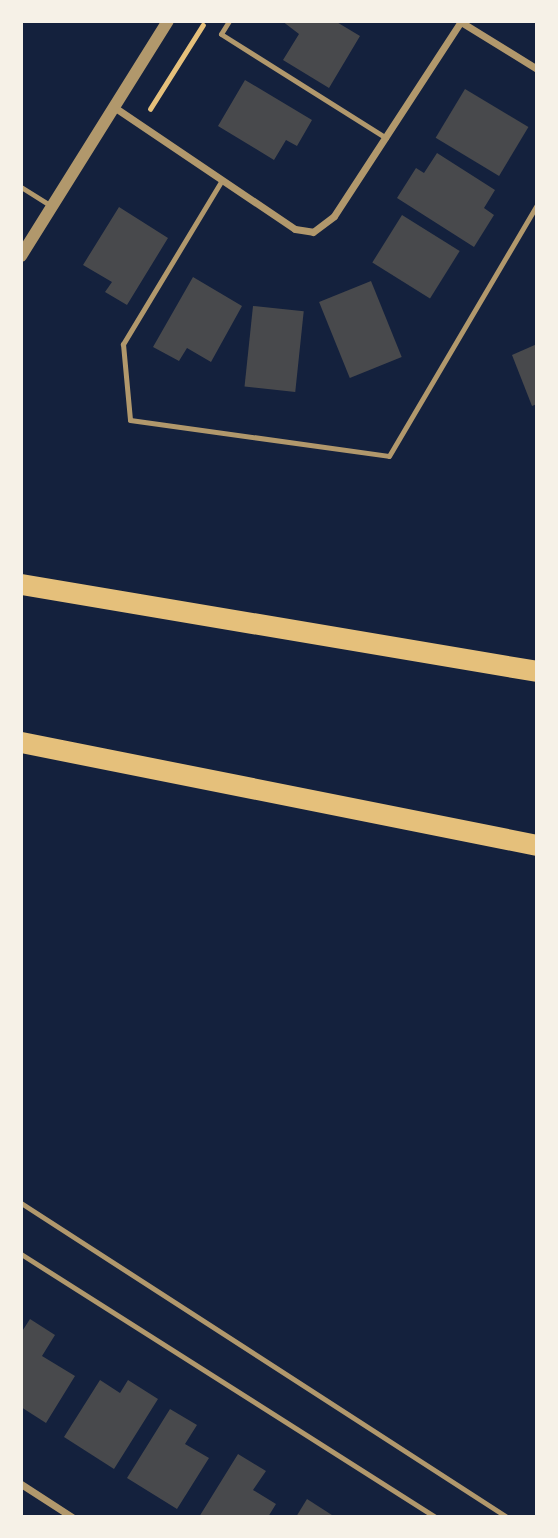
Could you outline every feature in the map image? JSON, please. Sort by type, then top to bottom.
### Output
[{"type":"highway","points":[[21,584],[537,671]]},
{"type":"highway","points":[[21,742],[537,845]]},
{"type":"street","points":[[21,256],[168,21]]},
{"type":"street","points":[[114,107],[295,229],[313,232],[334,216],[461,21],[537,69]]},
{"type":"street","points":[[21,1484],[72,1517]]},
{"type":"lane","points":[[229,21],[221,34],[386,138]]},
{"type":"lane","points":[[222,180],[123,344],[130,420],[389,456],[537,205]]},
{"type":"lane","points":[[21,187],[52,206]]},
{"type":"lane","points":[[21,1203],[506,1517]]},
{"type":"lane","points":[[21,1254],[435,1517]]},
{"type":"path","points":[[140,125],[205,21]]},
{"type":"building","points":[[282,21],[335,21],[360,36],[329,88],[283,60],[299,34]]},
{"type":"building","points":[[245,80],[312,120],[297,146],[286,140],[274,160],[218,126]]},
{"type":"building","points":[[465,89],[528,127],[499,176],[436,138]]},
{"type":"building","points":[[437,153],[495,190],[484,208],[494,215],[474,247],[397,198],[416,168],[424,173]]},
{"type":"building","points":[[119,207],[168,238],[127,305],[105,292],[112,282],[83,265]]},
{"type":"building","points":[[402,215],[460,251],[430,299],[372,262]]},
{"type":"building","points":[[193,277],[242,306],[211,362],[187,348],[179,361],[153,347]]},
{"type":"building","points":[[371,281],[402,357],[350,378],[319,302]]},
{"type":"building","points":[[253,306],[304,311],[295,392],[245,387]]},
{"type":"building","points":[[537,344],[537,404],[532,406],[512,355]]},
{"type":"building","points":[[30,1319],[55,1335],[42,1356],[75,1376],[46,1423],[21,1407],[21,1333]]},
{"type":"building","points":[[100,1380],[120,1393],[128,1380],[158,1399],[114,1469],[64,1437]]},
{"type":"building","points":[[170,1409],[197,1425],[185,1444],[209,1458],[177,1509],[127,1478]]},
{"type":"building","points":[[238,1454],[266,1471],[253,1490],[276,1504],[268,1517],[199,1517]]},
{"type":"building","points":[[307,1499],[335,1517],[296,1517]]}]
